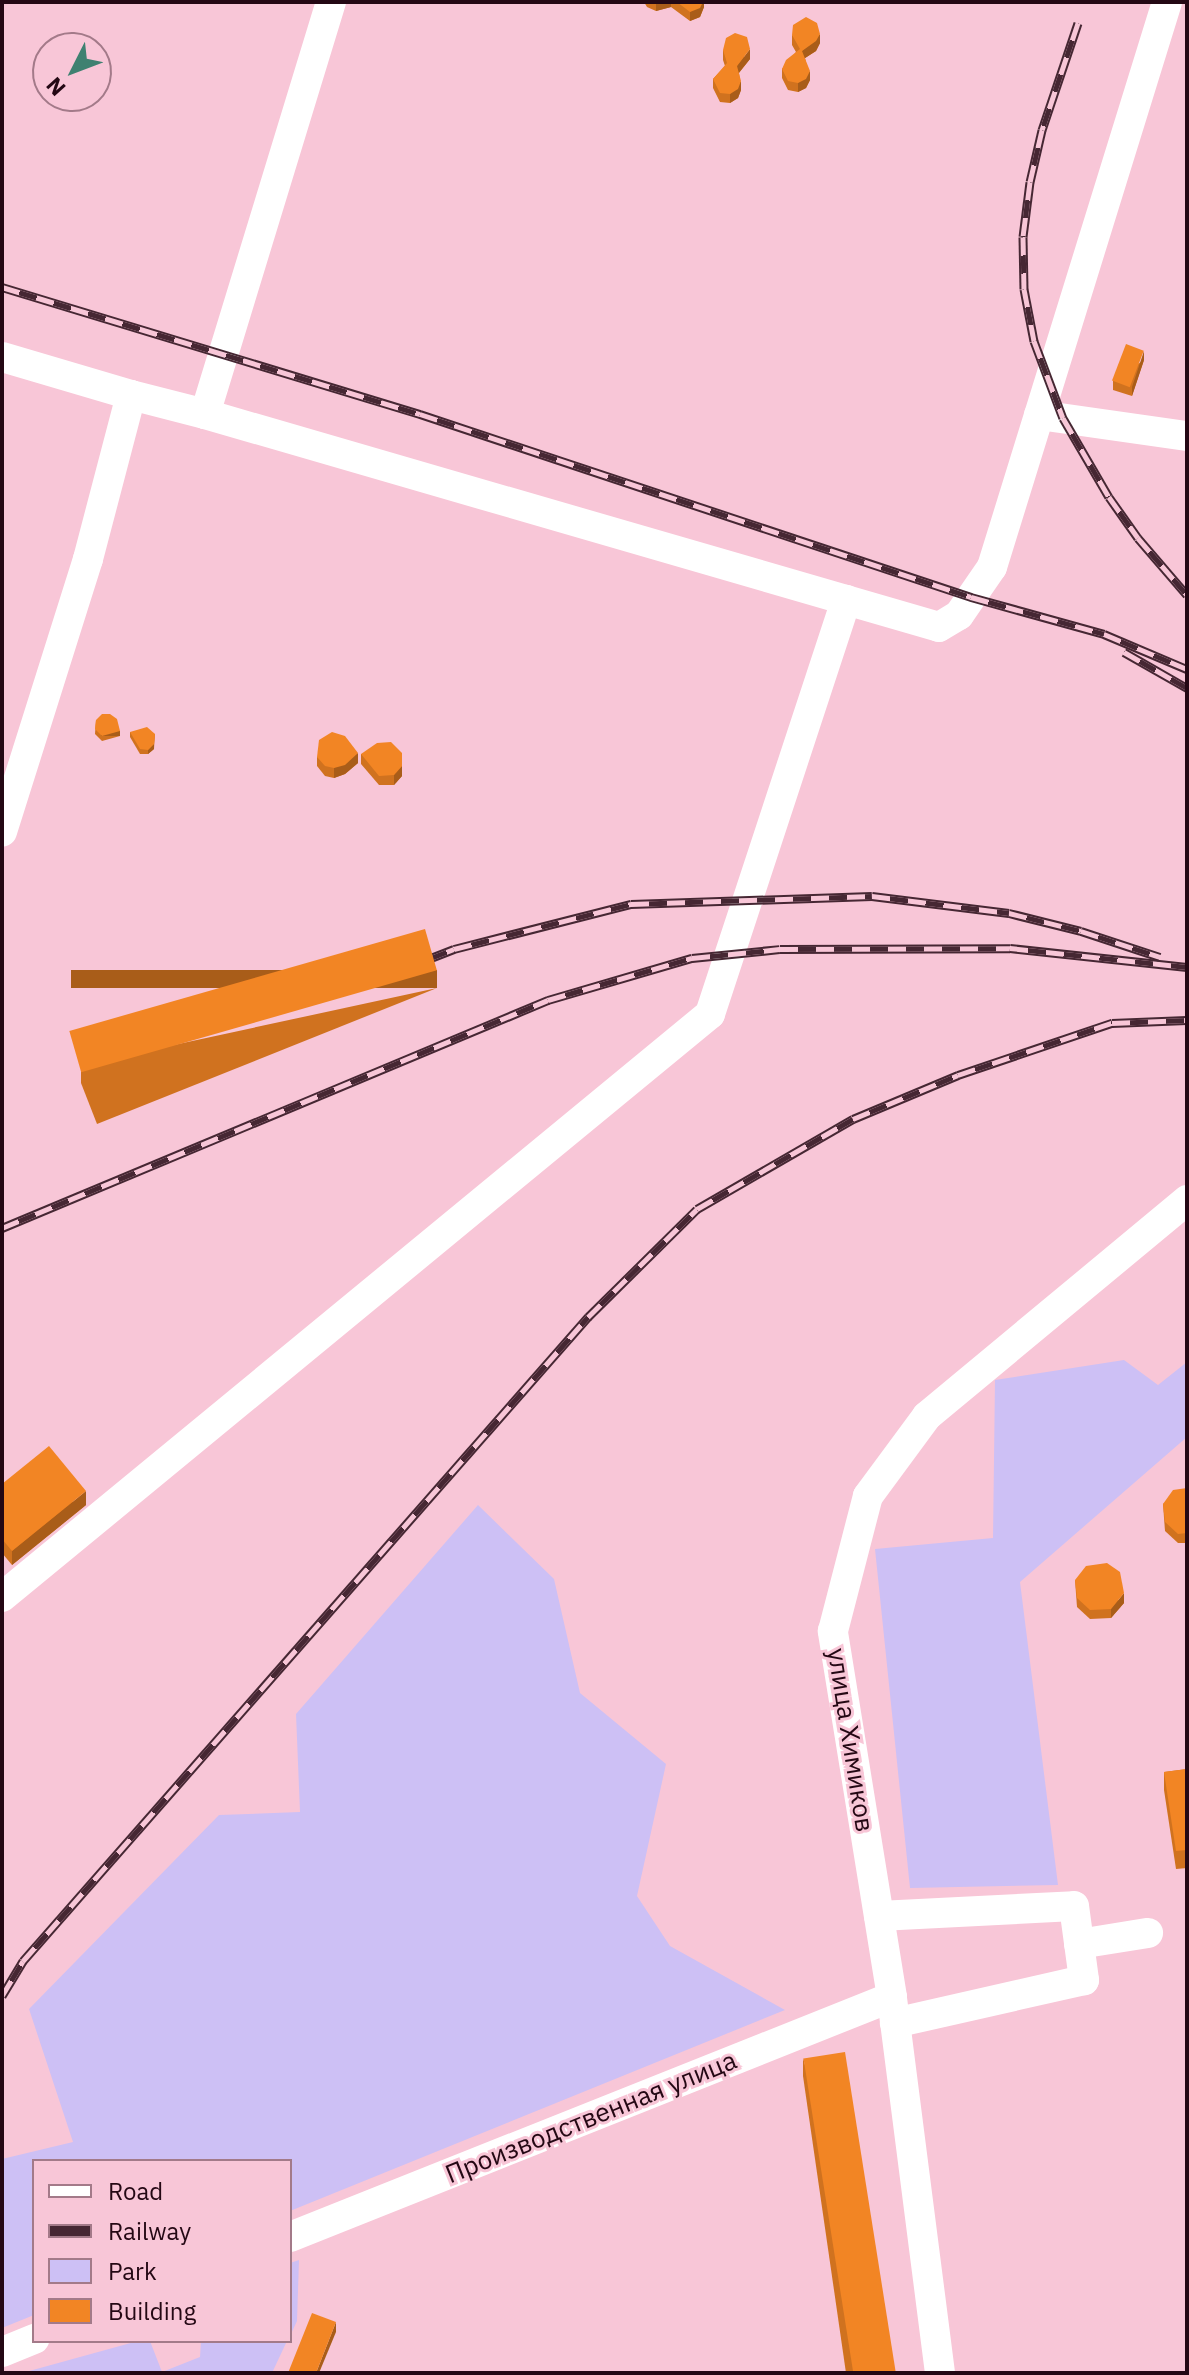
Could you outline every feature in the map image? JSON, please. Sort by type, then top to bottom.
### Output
[{"type":"street","points":[[205,414],[331,2]]},
{"type":"street","points":[[2,357],[939,627],[959,615],[992,567],[1167,2]]},
{"type":"street","points":[[2,832],[88,559],[131,395]]},
{"type":"street","points":[[1039,415],[1187,436]]},
{"type":"street","points":[[2,1597],[710,1014],[846,600]]},
{"type":"street","name":"улица Химиков","points":[[940,2373],[894,2010],[833,1631],[868,1496],[927,1416],[1187,1200]]},
{"type":"street","points":[[879,1916],[1074,1906],[1079,1944],[1148,1933]]},
{"type":"street","name":"Производственная улица","points":[[292,2236],[894,2010],[1084,1980],[1079,1944]]},
{"type":"street","points":[[2,2352],[32,2340]]},
{"type":"green space","points":[[1124,1360],[1158,1385],[1187,1362],[1187,1437],[1020,1582],[1058,1885],[910,1888],[875,1549],[993,1538],[995,1380]]},
{"type":"green space","points":[[478,1505],[554,1579],[580,1693],[666,1764],[637,1896],[670,1946],[785,2010],[292,2210],[292,2159],[32,2159],[32,2316],[2,2328],[2,2159],[73,2142],[29,2009],[219,1815],[300,1812],[296,1714]]},
{"type":"green space","points":[[299,2260],[297,2321],[292,2332],[292,2262]]},
{"type":"green space","points":[[131,2343],[151,2343],[162,2372],[200,2357],[201,2343],[286,2343],[272,2373],[22,2373]]},
{"type":"building","points":[[677,2],[703,2],[700,8],[690,12]]},
{"type":"building","points":[[806,17],[817,23],[820,34],[802,51],[810,71],[806,79],[798,83],[788,81],[782,69],[786,60],[800,49],[792,35],[793,25]]},
{"type":"building","points":[[735,33],[747,37],[750,49],[737,66],[741,81],[738,89],[730,94],[720,93],[713,79],[727,63],[723,50],[726,38]]},
{"type":"building","points":[[1126,344],[1144,351],[1130,387],[1112,380]]},
{"type":"building","points":[[102,714],[110,714],[117,719],[120,731],[102,736],[95,729],[96,720]]},
{"type":"building","points":[[147,727],[155,734],[154,744],[148,750],[140,749],[130,732]]},
{"type":"building","points":[[332,732],[345,736],[358,753],[345,765],[334,768],[325,766],[317,757],[319,740]]},
{"type":"building","points":[[391,742],[402,753],[402,766],[394,775],[379,776],[361,754],[377,743]]},
{"type":"building","points":[[425,929],[437,970],[81,1072],[69,1031]]},
{"type":"building","points":[[49,1446],[86,1491],[12,1551],[2,1539],[2,1484]]},
{"type":"building","points":[[1187,1488],[1187,1533],[1178,1534],[1165,1522],[1163,1504],[1173,1490]]},
{"type":"building","points":[[1107,1563],[1120,1572],[1124,1593],[1111,1609],[1090,1610],[1077,1598],[1075,1580],[1086,1566]]},
{"type":"building","points":[[1187,1769],[1187,1850],[1176,1851],[1164,1772]]},
{"type":"building","points":[[845,2052],[896,2373],[853,2373],[804,2059]]},
{"type":"building","points":[[312,2313],[336,2322],[316,2373],[288,2373]]},
{"type":"railway","points":[[1078,23],[1042,130],[1030,182],[1023,237],[1024,289],[1034,341],[1063,418],[1109,497],[1138,538],[1187,595]]},
{"type":"railway","points":[[2,287],[420,414],[971,597],[1104,634],[1187,669]]},
{"type":"railway","points":[[1124,652],[1187,688]]},
{"type":"railway","points":[[413,965],[454,949],[631,904],[872,896],[1009,913],[1081,931],[1160,957]]},
{"type":"railway","points":[[2,1228],[548,1000],[692,958],[780,949],[1010,948],[1187,967]]},
{"type":"railway","points":[[2,1996],[23,1961],[588,1317],[697,1209],[853,1119],[958,1075],[1112,1023],[1187,1020]]}]
